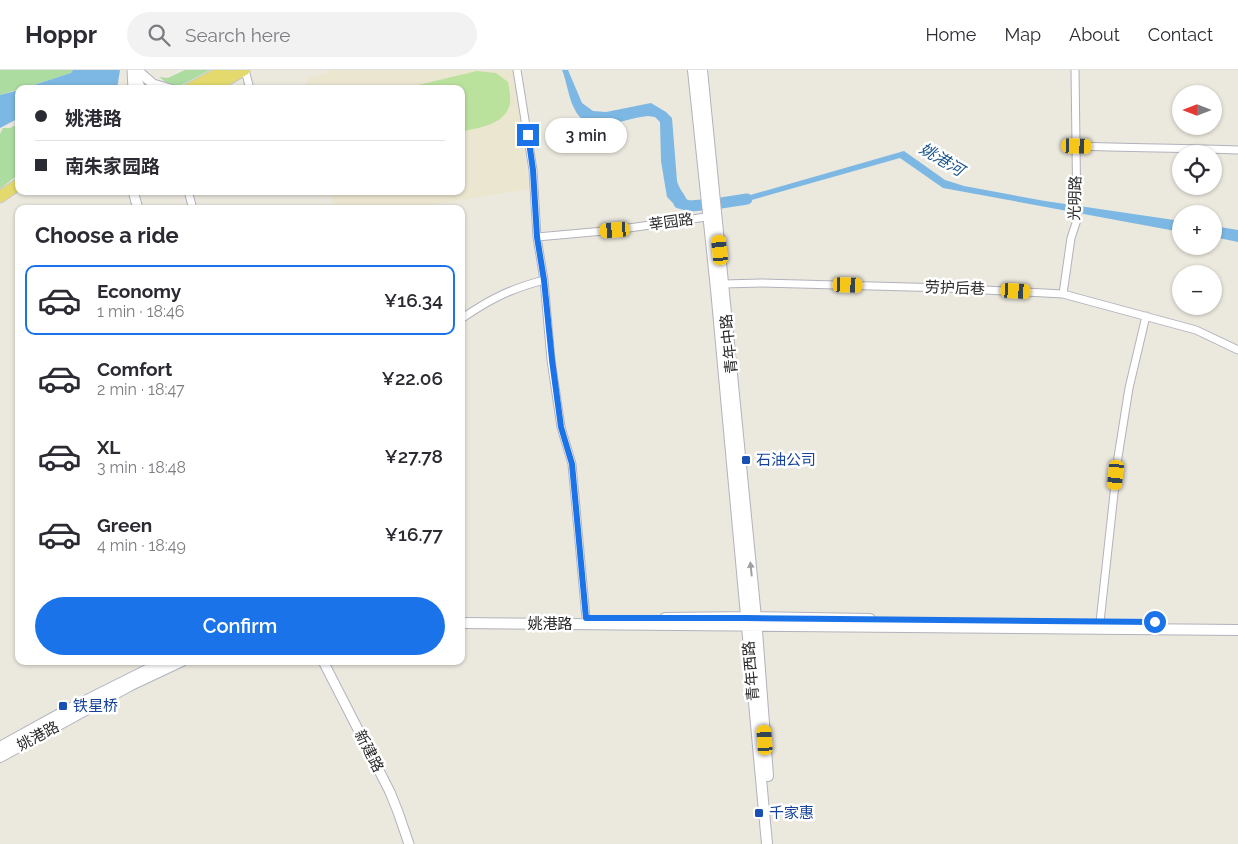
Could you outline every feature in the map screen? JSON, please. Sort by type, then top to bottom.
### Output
[{"type":"main road","points":[[194,85],[225,70]]},
{"type":"main road","points":[[217,85],[244,70]]},
{"type":"main road","name":"青年中路","points":[[693,70],[723,284],[752,622]]},
{"type":"main road","name":"青年中路","points":[[702,70],[713,216],[752,622]]},
{"type":"main road","points":[[0,197],[15,187]]},
{"type":"main road","points":[[0,204],[15,194]]},
{"type":"main road","name":"姚港路","points":[[465,618],[586,618],[872,626],[1238,630]]},
{"type":"main road","name":"青年西路","points":[[752,622],[767,844]]},
{"type":"main road","name":"青年西路","points":[[752,622],[774,844]]},
{"type":"main road","name":"姚港路","points":[[465,623],[1238,623]]},
{"type":"main road","name":"姚港路","points":[[0,747],[64,711],[157,665]]},
{"type":"main road","name":"姚港路","points":[[0,756],[131,685],[174,665]]},
{"type":"street","points":[[133,85],[134,70]]},
{"type":"street","points":[[134,70],[140,85]]},
{"type":"street","points":[[134,70],[157,85]]},
{"type":"street","points":[[244,70],[249,85]]},
{"type":"street","points":[[517,70],[533,170],[537,237],[544,280],[561,427],[572,464],[586,618]]},
{"type":"street","name":"光明路","points":[[1063,294],[1071,238],[1077,220],[1075,70]]},
{"type":"street","points":[[1077,146],[1238,150]]},
{"type":"street","name":"莘园路","points":[[537,237],[615,230],[713,216]]},
{"type":"street","points":[[465,316],[490,300],[522,286],[544,280]]},
{"type":"street","name":"劳护后巷","points":[[723,284],[762,282],[1063,294],[1196,330],[1238,350]]},
{"type":"street","points":[[1100,622],[1118,457],[1129,388],[1146,316]]},
{"type":"street","name":"新建路","points":[[325,665],[390,792],[409,844]]},
{"type":"shaded area","points":[[328,70],[514,70],[529,189],[430,205],[333,205],[331,195],[465,195],[465,85],[307,85],[306,78],[328,72]]},
{"type":"green space","points":[[0,70],[73,70],[71,73],[32,85],[15,85],[15,90],[0,95]]},
{"type":"green space","points":[[185,70],[210,70],[182,85],[170,85],[159,77],[168,78]]},
{"type":"green space","points":[[477,71],[496,73],[508,82],[510,103],[508,110],[498,121],[465,131],[465,85],[418,85]]},
{"type":"green space","points":[[15,126],[15,177],[0,189],[0,134],[3,128]]},
{"type":"water","points":[[73,70],[120,70],[118,85],[34,85],[71,73]]},
{"type":"water","points":[[562,70],[568,70],[582,103],[593,111],[606,112],[651,103],[672,118],[677,181],[687,200],[693,203],[694,209],[677,207],[667,197],[661,161],[660,122],[655,117],[648,116],[617,123],[597,125],[588,123],[580,117],[574,108]]},
{"type":"water","points":[[15,91],[15,120],[0,128],[0,95]]},
{"type":"water","points":[[904,151],[945,180],[964,186],[1045,201],[1172,220],[1172,230],[943,188],[900,158],[734,205],[733,200]]},
{"type":"water","points":[[1222,227],[1238,230],[1238,242],[1222,239]]},
{"type":"waterway","name":"姚港河","points":[[721,203],[747,199]]},
{"type":"waterway","name":"姚港河","points":[[679,203],[690,206],[702,205]]},
{"type":"place","name":"石油公司","points":[[746,460]]},
{"type":"place","name":"铁星桥","points":[[63,706]]},
{"type":"place","name":"千家惠","points":[[759,813]]},
{"type":"route","points":[[528,135],[533,170],[537,237],[544,280],[552,360],[561,427],[572,464],[586,618],[1155,622]]}]
